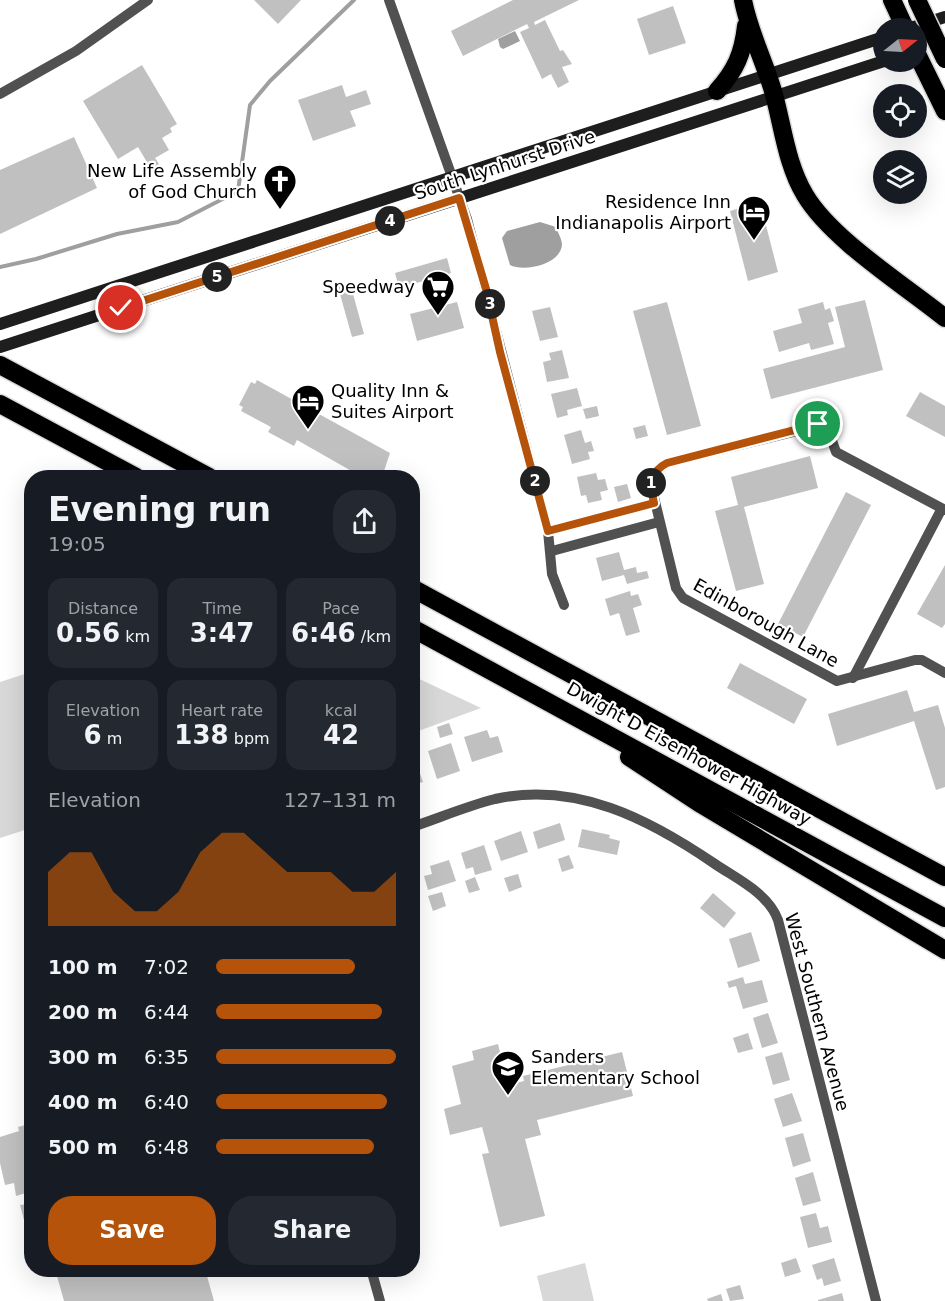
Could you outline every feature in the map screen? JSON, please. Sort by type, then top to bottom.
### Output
[{"type":"highway","points":[[743,0],[747,21],[768,75],[784,145],[801,187],[813,206],[840,235],[945,318]]},
{"type":"highway","points":[[892,0],[900,18]]},
{"type":"highway","points":[[917,0],[945,58]]},
{"type":"highway","points":[[717,91],[733,72],[741,56],[747,21]]},
{"type":"highway","points":[[926,72],[945,111]]},
{"type":"highway","points":[[0,365],[196,470]]},
{"type":"highway","points":[[0,404],[123,470]]},
{"type":"highway","name":"Dwight D Eisenhower Highway","points":[[420,592],[945,877]]},
{"type":"highway","name":"Dwight D Eisenhower Highway","points":[[420,632],[945,918]]},
{"type":"highway","points":[[546,699],[680,791],[945,950]]},
{"type":"highway","points":[[866,834],[945,863]]},
{"type":"main road","points":[[927,23],[945,17]]},
{"type":"main road","points":[[927,47],[945,41]]},
{"type":"main road","name":"South Lynhurst Drive","points":[[0,324],[873,42]]},
{"type":"main road","name":"South Lynhurst Drive","points":[[3,347],[873,65]]},
{"type":"street","points":[[0,94],[76,51],[148,0]]},
{"type":"street","points":[[389,0],[452,177],[486,289],[500,352],[548,531],[552,551],[552,574],[564,605]]},
{"type":"street","name":"Edinborough Lane","points":[[943,510],[836,452],[826,424],[665,464],[655,472],[652,480],[658,522],[677,590],[683,598],[837,681],[915,660],[922,660],[945,674]]},
{"type":"street","points":[[548,531],[654,503]]},
{"type":"street","points":[[853,678],[943,510]]},
{"type":"street","points":[[552,551],[658,522]]},
{"type":"street","name":"West Southern Avenue","points":[[420,824],[492,800],[549,795],[594,802],[632,816],[698,852],[760,895],[774,911],[876,1301]]},
{"type":"street","points":[[373,1277],[380,1301]]},
{"type":"shaded area","points":[[515,31],[520,41],[503,49],[500,47],[498,39]]},
{"type":"shaded area","points":[[540,222],[556,227],[562,243],[560,252],[555,258],[540,265],[524,268],[510,265],[502,238],[507,231]]},
{"type":"shaded area","points":[[24,674],[24,830],[0,838],[0,682]]},
{"type":"shaded area","points":[[420,679],[481,708],[420,730]]},
{"type":"shaded area","points":[[585,1263],[594,1301],[543,1301],[537,1276]]},
{"type":"building","points":[[254,0],[301,0],[278,24]]},
{"type":"building","points":[[513,0],[579,0],[534,22],[535,25],[545,20],[560,51],[563,50],[572,64],[562,67],[569,82],[558,88],[551,74],[542,79],[520,32],[529,28],[527,24],[463,56],[451,31]]},
{"type":"building","points":[[673,6],[686,43],[649,55],[637,19]]},
{"type":"building","points":[[142,65],[177,124],[170,128],[172,132],[162,138],[169,150],[155,158],[159,164],[151,169],[138,147],[118,159],[83,101]]},
{"type":"building","points":[[342,85],[346,97],[366,90],[371,104],[350,111],[356,126],[313,141],[298,100]]},
{"type":"building","points":[[74,137],[97,188],[0,234],[0,170]]},
{"type":"building","name":"Residence Inn Indianapolis Airport","points":[[760,202],[778,272],[748,281],[730,211]]},
{"type":"building","points":[[447,258],[451,273],[399,288],[395,273]]},
{"type":"building","points":[[350,283],[364,334],[352,337],[338,287]]},
{"type":"building","points":[[865,300],[883,370],[771,399],[763,369],[845,347],[835,307]]},
{"type":"building","points":[[457,302],[464,328],[417,341],[410,314]]},
{"type":"building","points":[[667,302],[701,426],[667,435],[633,311]]},
{"type":"building","points":[[823,302],[825,310],[830,308],[834,321],[828,323],[834,344],[811,350],[809,343],[779,352],[773,331],[802,323],[798,309]]},
{"type":"building","points":[[550,307],[558,337],[540,341],[532,311]]},
{"type":"building","points":[[562,350],[569,378],[547,382],[543,362],[551,360],[549,353]]},
{"type":"building","name":"Quality Inn & Suites Airport","points":[[257,380],[390,453],[384,470],[350,470],[297,440],[294,446],[268,432],[271,427],[241,411],[243,407],[239,405],[251,382],[255,384]]},
{"type":"building","points":[[577,388],[582,406],[567,410],[568,415],[557,418],[551,394]]},
{"type":"building","points":[[920,392],[945,406],[945,437],[906,416]]},
{"type":"building","points":[[597,406],[599,416],[586,419],[583,409]]},
{"type":"building","points":[[645,425],[648,436],[636,439],[633,428]]},
{"type":"building","points":[[581,430],[585,443],[591,441],[594,451],[588,452],[590,459],[572,464],[564,435]]},
{"type":"building","points":[[810,456],[818,488],[744,507],[764,584],[736,591],[715,511],[738,505],[731,477]]},
{"type":"building","points":[[596,473],[598,480],[605,479],[608,490],[600,492],[602,500],[588,503],[586,495],[581,496],[577,477]]},
{"type":"building","points":[[627,484],[631,498],[618,502],[614,487]]},
{"type":"building","points":[[846,492],[871,505],[803,637],[778,624]]},
{"type":"building","points":[[619,552],[624,570],[636,567],[637,573],[647,571],[649,578],[627,584],[624,575],[602,581],[596,558]]},
{"type":"building","points":[[945,565],[945,624],[942,628],[917,614]]},
{"type":"building","points":[[630,591],[631,596],[638,594],[642,605],[633,608],[640,632],[626,636],[619,613],[610,616],[605,599]]},
{"type":"building","points":[[740,663],[807,699],[794,724],[727,688]]},
{"type":"building","points":[[907,690],[914,712],[938,705],[945,728],[945,787],[936,790],[914,721],[837,746],[828,714]]},
{"type":"building","points":[[449,723],[453,734],[440,738],[437,727]]},
{"type":"building","points":[[487,730],[490,738],[498,736],[503,752],[472,762],[464,737]]},
{"type":"building","points":[[451,743],[460,771],[437,779],[428,751]]},
{"type":"building","points":[[560,823],[565,840],[538,849],[533,832]]},
{"type":"building","points":[[582,829],[610,835],[609,838],[620,841],[617,855],[578,847]]},
{"type":"building","points":[[521,831],[528,852],[501,861],[494,841]]},
{"type":"building","points":[[484,845],[492,870],[475,875],[473,867],[466,869],[461,853]]},
{"type":"building","points":[[569,855],[574,868],[562,872],[558,859]]},
{"type":"building","points":[[449,860],[456,881],[428,890],[424,876],[432,874],[430,866]]},
{"type":"building","points":[[518,874],[522,887],[509,892],[504,878]]},
{"type":"building","points":[[475,877],[480,890],[469,893],[465,881]]},
{"type":"building","points":[[442,892],[446,906],[433,911],[428,896]]},
{"type":"building","points":[[713,893],[736,913],[724,928],[700,908]]},
{"type":"building","points":[[751,932],[760,961],[738,968],[729,939]]},
{"type":"building","points":[[743,977],[745,984],[762,980],[768,1002],[743,1009],[736,986],[729,988],[727,982]]},
{"type":"building","points":[[768,1013],[778,1043],[762,1048],[753,1018]]},
{"type":"building","points":[[748,1033],[753,1049],[738,1053],[733,1038]]},
{"type":"building","points":[[498,1044],[508,1085],[524,1081],[523,1076],[622,1052],[633,1096],[537,1120],[541,1135],[525,1139],[545,1216],[500,1227],[482,1154],[489,1153],[482,1127],[450,1135],[444,1109],[461,1104],[452,1066],[474,1060],[472,1051]]},
{"type":"building","points":[[782,1052],[790,1080],[773,1085],[765,1057]]},
{"type":"building","points":[[792,1093],[802,1121],[783,1127],[774,1099]]},
{"type":"building","points":[[24,1125],[24,1194],[16,1196],[14,1183],[5,1185],[0,1163],[0,1137],[19,1131],[18,1127]]},
{"type":"building","points":[[803,1133],[811,1161],[793,1167],[785,1138]]},
{"type":"building","points":[[813,1172],[821,1201],[803,1206],[795,1178]]},
{"type":"building","points":[[24,1204],[24,1220],[20,1205]]},
{"type":"building","points":[[816,1213],[820,1228],[828,1226],[832,1242],[808,1248],[800,1217]]},
{"type":"building","points":[[796,1258],[801,1272],[785,1277],[781,1263]]},
{"type":"building","points":[[834,1258],[841,1281],[824,1286],[822,1278],[817,1280],[812,1265]]},
{"type":"building","points":[[57,1277],[207,1277],[214,1301],[64,1301]]},
{"type":"building","points":[[740,1285],[744,1299],[730,1301],[726,1289]]},
{"type":"building","points":[[842,1293],[844,1301],[818,1301],[818,1300]]},
{"type":"building","points":[[721,1294],[723,1301],[708,1301],[707,1299]]},
{"type":"waterway","points":[[0,267],[36,259],[117,234],[178,222],[238,191],[250,105],[270,81],[354,0]]},
{"type":"place","name":"New Life Assembly of God Church","points":[[280,210]]},
{"type":"place","name":"Residence Inn Indianapolis Airport","points":[[754,241]]},
{"type":"place","name":"Speedway","points":[[438,316]]},
{"type":"place","name":"Quality Inn & Suites Airport","points":[[308,430]]},
{"type":"place","name":"Sanders Elementary School","points":[[508,1096]]},
{"type":"route","points":[[121,308],[459,198],[486,289],[500,352],[548,531],[654,503],[651,490],[652,480],[655,472],[667,463],[818,424]]}]
